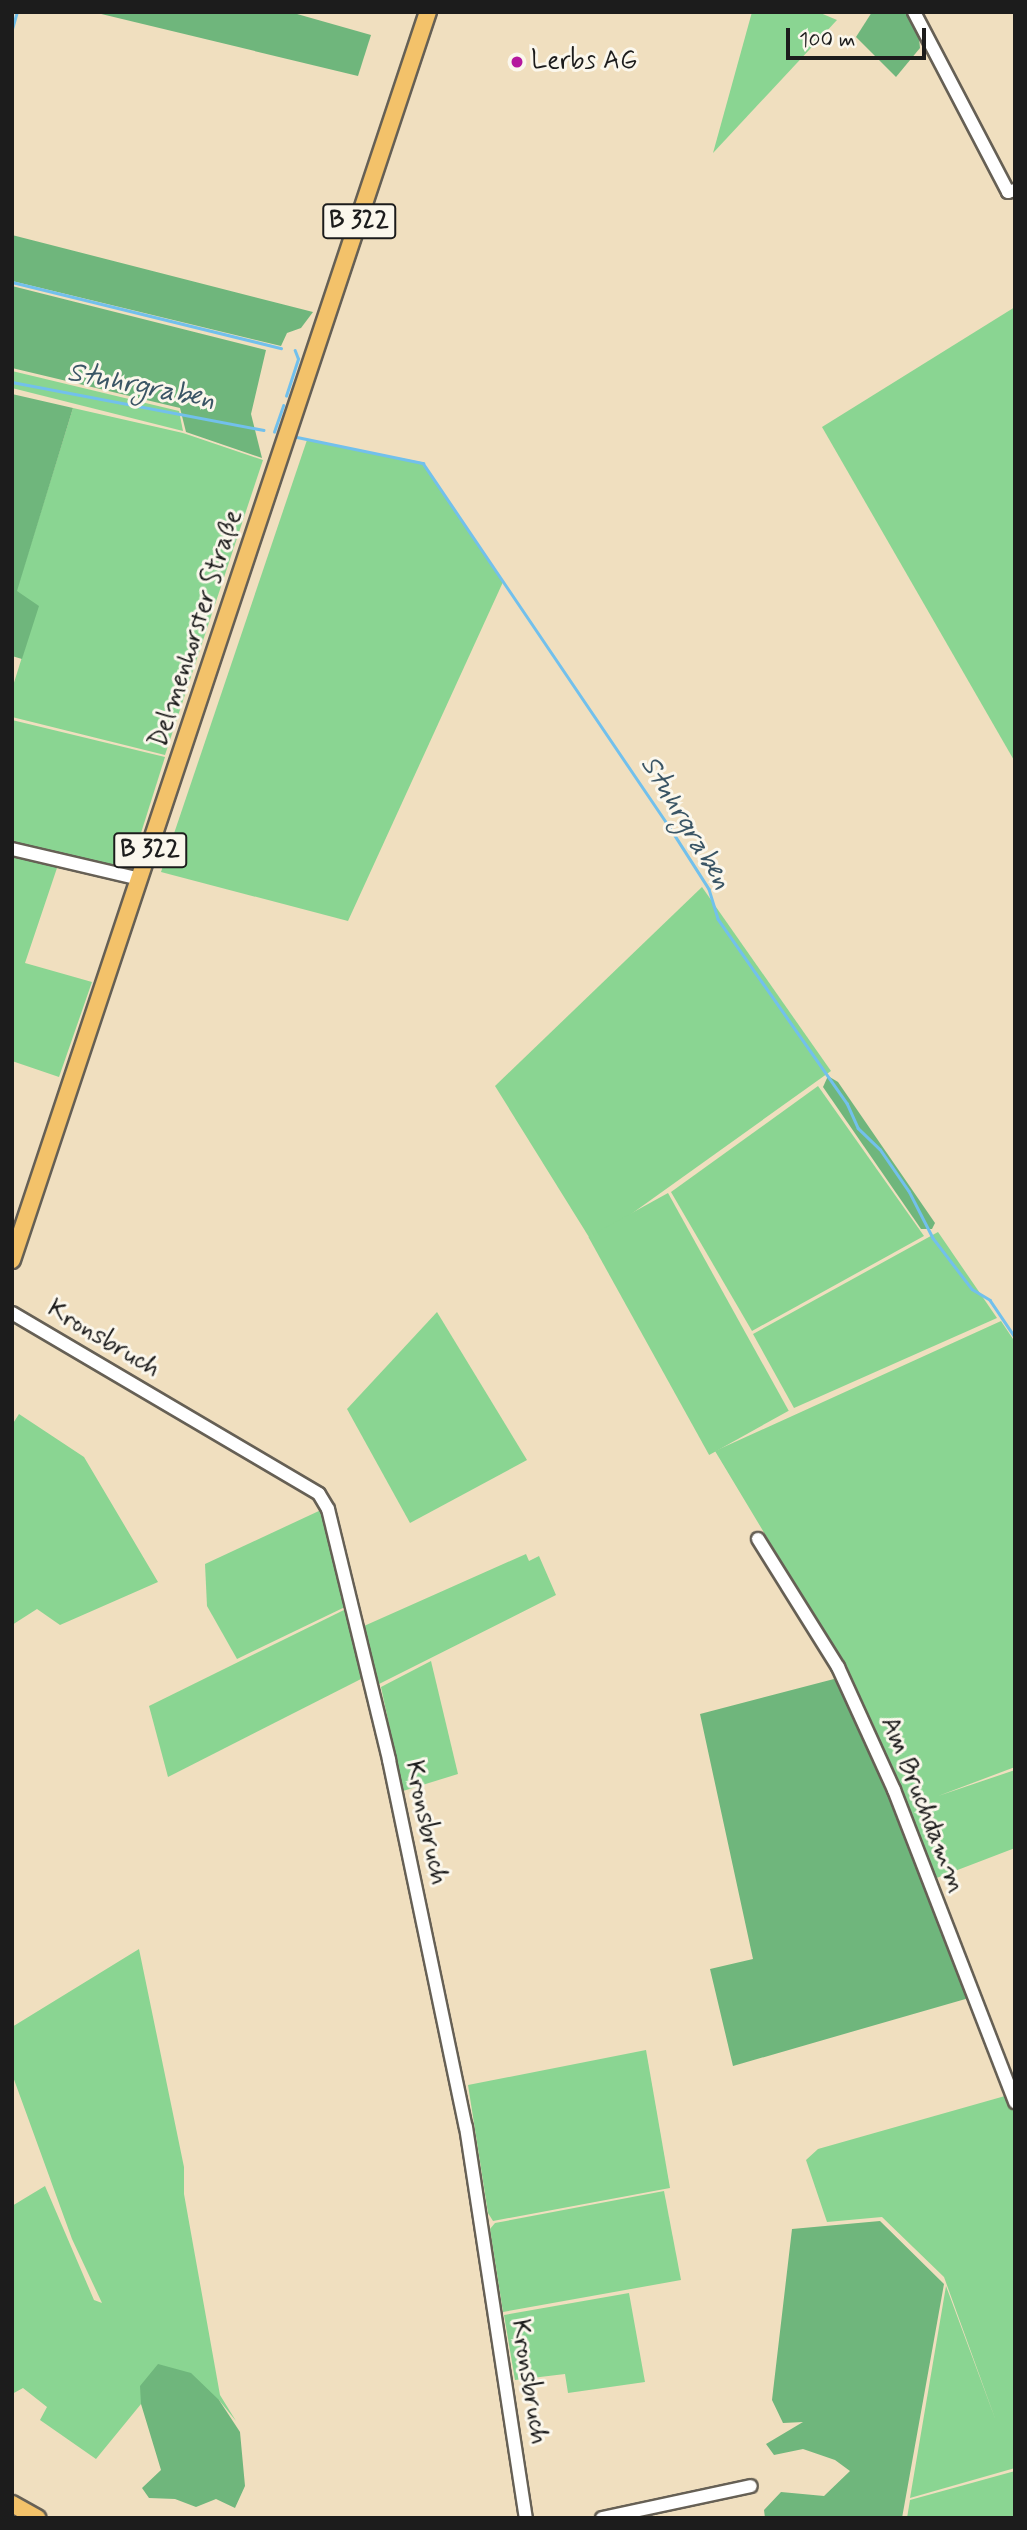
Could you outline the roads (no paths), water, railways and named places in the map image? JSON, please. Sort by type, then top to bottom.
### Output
[{"type":"main road","name":"Delmenhorster Straße","points":[[12,1260],[428,12]]},
{"type":"main road","points":[[12,2504],[37,2518]]},
{"type":"street","points":[[914,12],[1012,191]]},
{"type":"street","points":[[12,849],[140,879]]},
{"type":"street","name":"Kronsbruch","points":[[12,1313],[319,1494],[328,1509],[388,1760],[466,2127],[526,2518]]},
{"type":"street","name":"Am Bruchdamm","points":[[758,1539],[844,1679],[894,1790],[1015,2102]]},
{"type":"street","points":[[602,2518],[751,2486]]},
{"type":"waterway","name":"Stuhrgraben","points":[[12,29],[17,12]]},
{"type":"waterway","points":[[12,282],[281,348]]},
{"type":"waterway","points":[[286,396],[298,359],[295,351]]},
{"type":"waterway","name":"Stuhrgraben","points":[[12,382],[263,430]]},
{"type":"waterway","points":[[274,432],[283,406]]},
{"type":"waterway","name":"Stuhrgraben","points":[[297,437],[423,463],[674,834],[709,889],[718,919],[847,1103],[858,1128],[880,1149],[909,1191],[933,1238],[972,1289],[990,1300],[1015,1337]]},
{"type":"place","name":"Lerbs AG","points":[[517,62]]}]
